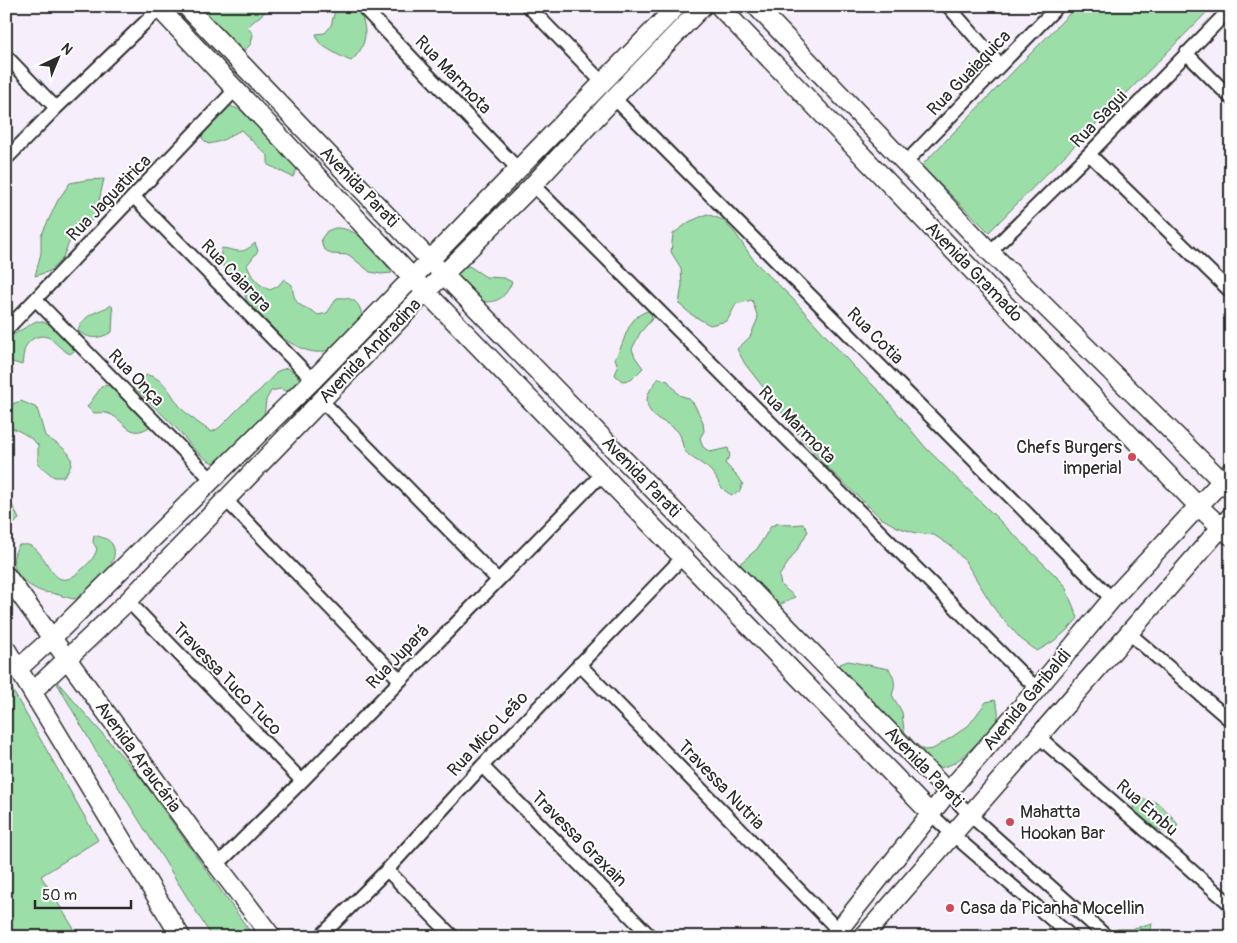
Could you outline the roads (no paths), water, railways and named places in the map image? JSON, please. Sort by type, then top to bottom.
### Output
[{"type":"street","name":"Avenida Parati","points":[[186,6],[444,275],[969,814],[1107,937]]},
{"type":"street","name":"Rua Marmota","points":[[362,6],[518,169]]},
{"type":"street","points":[[528,6],[602,82]]},
{"type":"street","name":"Avenida Andradina","points":[[18,669],[52,638],[313,380],[677,6]]},
{"type":"street","name":"Avenida Andradina","points":[[32,692],[128,601],[426,292],[533,185],[614,98],[704,6]]},
{"type":"street","name":"Avenida Gramado","points":[[719,6],[1198,506],[1227,527]]},
{"type":"street","name":"Avenida Gramado","points":[[756,6],[990,252],[1228,481]]},
{"type":"street","points":[[948,6],[1000,65]]},
{"type":"street","name":"Rua Guaiaquica","points":[[905,164],[1058,6]]},
{"type":"street","name":"Avenida Parati","points":[[158,8],[426,292],[931,814],[1072,937]]},
{"type":"street","points":[[6,159],[158,8]]},
{"type":"street","name":"Rua Sagui","points":[[990,252],[1089,154],[1231,8]]},
{"type":"street","points":[[1186,53],[1231,98]]},
{"type":"street","points":[[6,56],[56,108]]},
{"type":"street","name":"Rua Jaguatirica","points":[[6,330],[236,90]]},
{"type":"street","name":"Rua Cotia","points":[[614,98],[1112,599]]},
{"type":"street","points":[[1089,154],[1231,292]]},
{"type":"street","name":"Rua Marmota","points":[[533,185],[1037,689]]},
{"type":"street","name":"Rua Caiarara","points":[[134,197],[313,380]]},
{"type":"street","name":"Rua Onça","points":[[36,300],[212,480]]},
{"type":"street","points":[[322,401],[498,580]]},
{"type":"street","name":"Rua Jupará","points":[[217,865],[302,782],[602,474]]},
{"type":"street","name":"Avenida Garibaldi","points":[[836,934],[948,792],[1112,599],[1198,506],[1228,481]]},
{"type":"street","points":[[226,500],[400,680]]},
{"type":"street","name":"Avenida Garibaldi","points":[[863,937],[1129,633],[1227,527]]},
{"type":"street","name":"Rua Mico Leão","points":[[320,937],[683,557]]},
{"type":"street","name":"Avenida Araucária","points":[[6,575],[217,865],[272,937]]},
{"type":"street","name":"Travessa Tuco Tuco","points":[[128,601],[302,782]]},
{"type":"street","points":[[1129,633],[1231,721]]},
{"type":"street","points":[[6,650],[182,937]]},
{"type":"street","name":"Travessa Nutria","points":[[579,664],[836,934]]},
{"type":"street","name":"Rua Embu","points":[[1039,737],[1231,905]]},
{"type":"street","name":"Travessa Graxain","points":[[482,766],[651,937]]},
{"type":"street","points":[[386,870],[453,937]]},
{"type":"place","name":"Chefs Burgers imperial","points":[[1132,457]]},
{"type":"place","name":"Mahatta Hookan Bar","points":[[1010,822]]},
{"type":"place","name":"Casa da Picanha Mocellin","points":[[950,908]]}]
